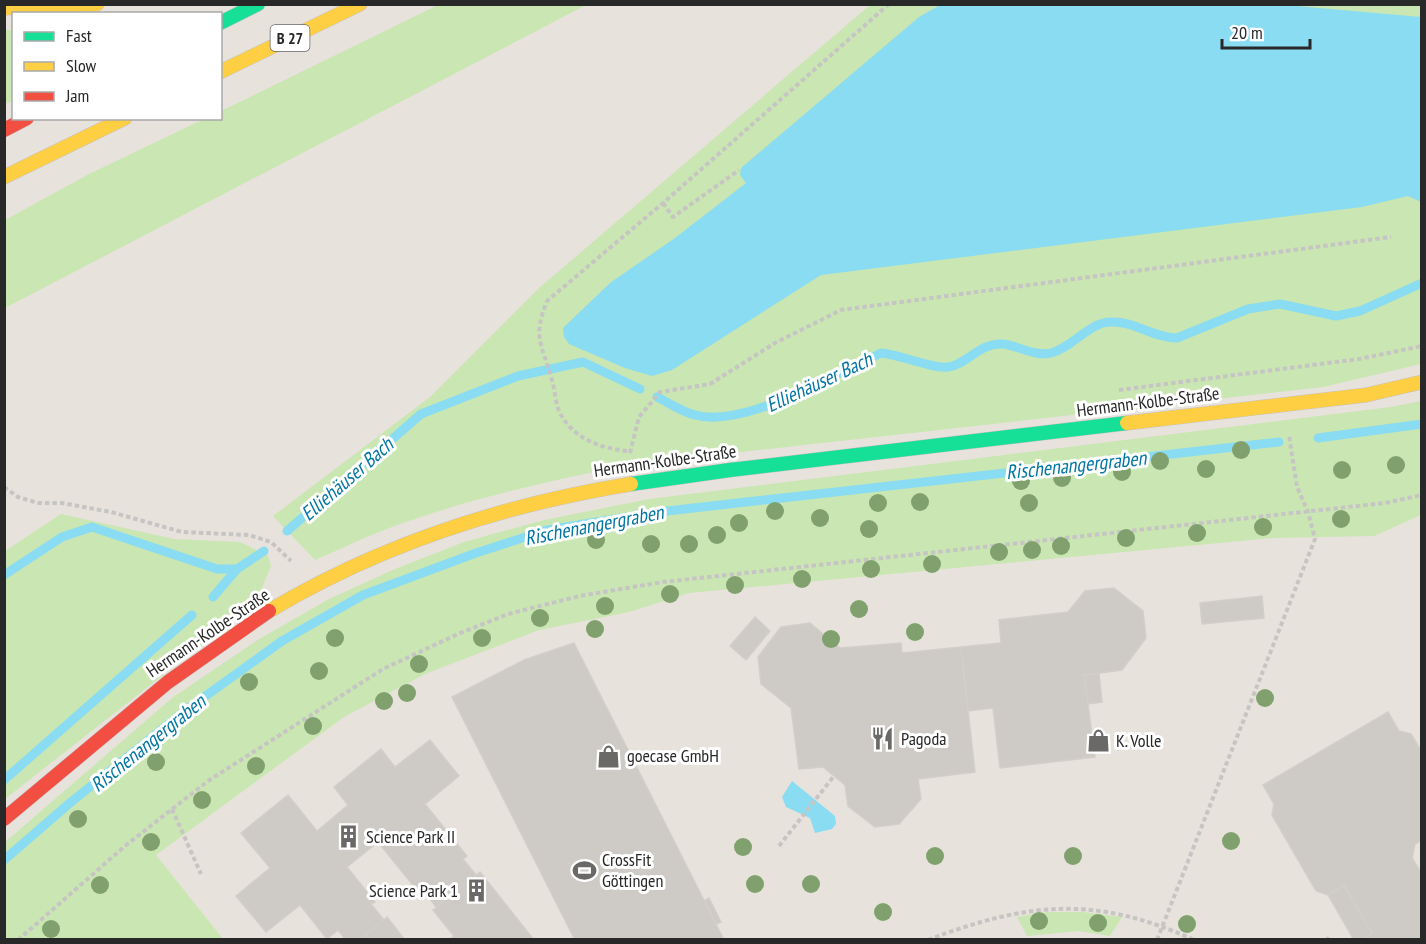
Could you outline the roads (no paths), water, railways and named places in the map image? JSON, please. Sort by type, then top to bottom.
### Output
[{"type":"main road","points":[[4,8],[97,4]]},
{"type":"main road","name":"B 27","points":[[222,22],[258,4]]},
{"type":"main road","name":"B 27","points":[[222,71],[360,4]]},
{"type":"main road","points":[[4,130],[23,120]]},
{"type":"main road","points":[[7,176],[121,120]]},
{"type":"main road","name":"Hermann-Kolbe-Straße","points":[[4,819],[169,679],[256,618],[316,584],[387,550],[446,528],[549,498],[633,482],[1366,395],[1422,382]]},
{"type":"water","points":[[1274,4],[1421,17],[1421,202],[1408,196],[1362,207],[821,275],[672,370],[652,376],[625,368],[569,344],[564,337],[563,328],[610,283],[675,238],[746,183],[740,175],[741,168],[919,17],[940,5]]},
{"type":"water","points":[[792,781],[835,816],[836,824],[832,829],[815,833],[810,818],[786,807],[782,797]]},
{"type":"waterway","name":"Elliehäuser Bach","points":[[657,397],[680,410],[695,415],[715,417],[738,414],[763,407],[815,386],[881,353],[941,367],[955,365],[980,350],[994,345],[1008,345],[1045,354],[1059,350],[1095,326],[1111,322],[1128,324],[1177,338],[1248,309],[1280,304],[1336,316],[1360,311],[1422,283]]},
{"type":"waterway","name":"Elliehäuser Bach","points":[[287,531],[421,414],[518,376],[583,362],[640,389]]},
{"type":"waterway","name":"Rischenangergraben","points":[[1318,438],[1422,424]]},
{"type":"waterway","name":"Rischenangergraben","points":[[4,860],[71,802],[186,710],[282,641],[363,595],[476,553],[547,530],[658,512],[1279,442]]},
{"type":"waterway","name":"Elliehäuser Bach","points":[[4,575],[62,537],[92,527],[217,569],[237,569],[264,551]]},
{"type":"waterway","points":[[213,597],[237,569]]},
{"type":"waterway","points":[[4,780],[192,615]]},
{"type":"place","name":"Pagoda","points":[[883,739]]},
{"type":"place","name":"K. Volle","points":[[1098,741]]},
{"type":"place","name":"goecase GmbH","points":[[609,756]]},
{"type":"place","name":"Science Park II","points":[[348,837]]},
{"type":"place","name":"CrossFit Göttingen","points":[[584,870]]},
{"type":"place","name":"Science Park 1","points":[[476,891]]}]
